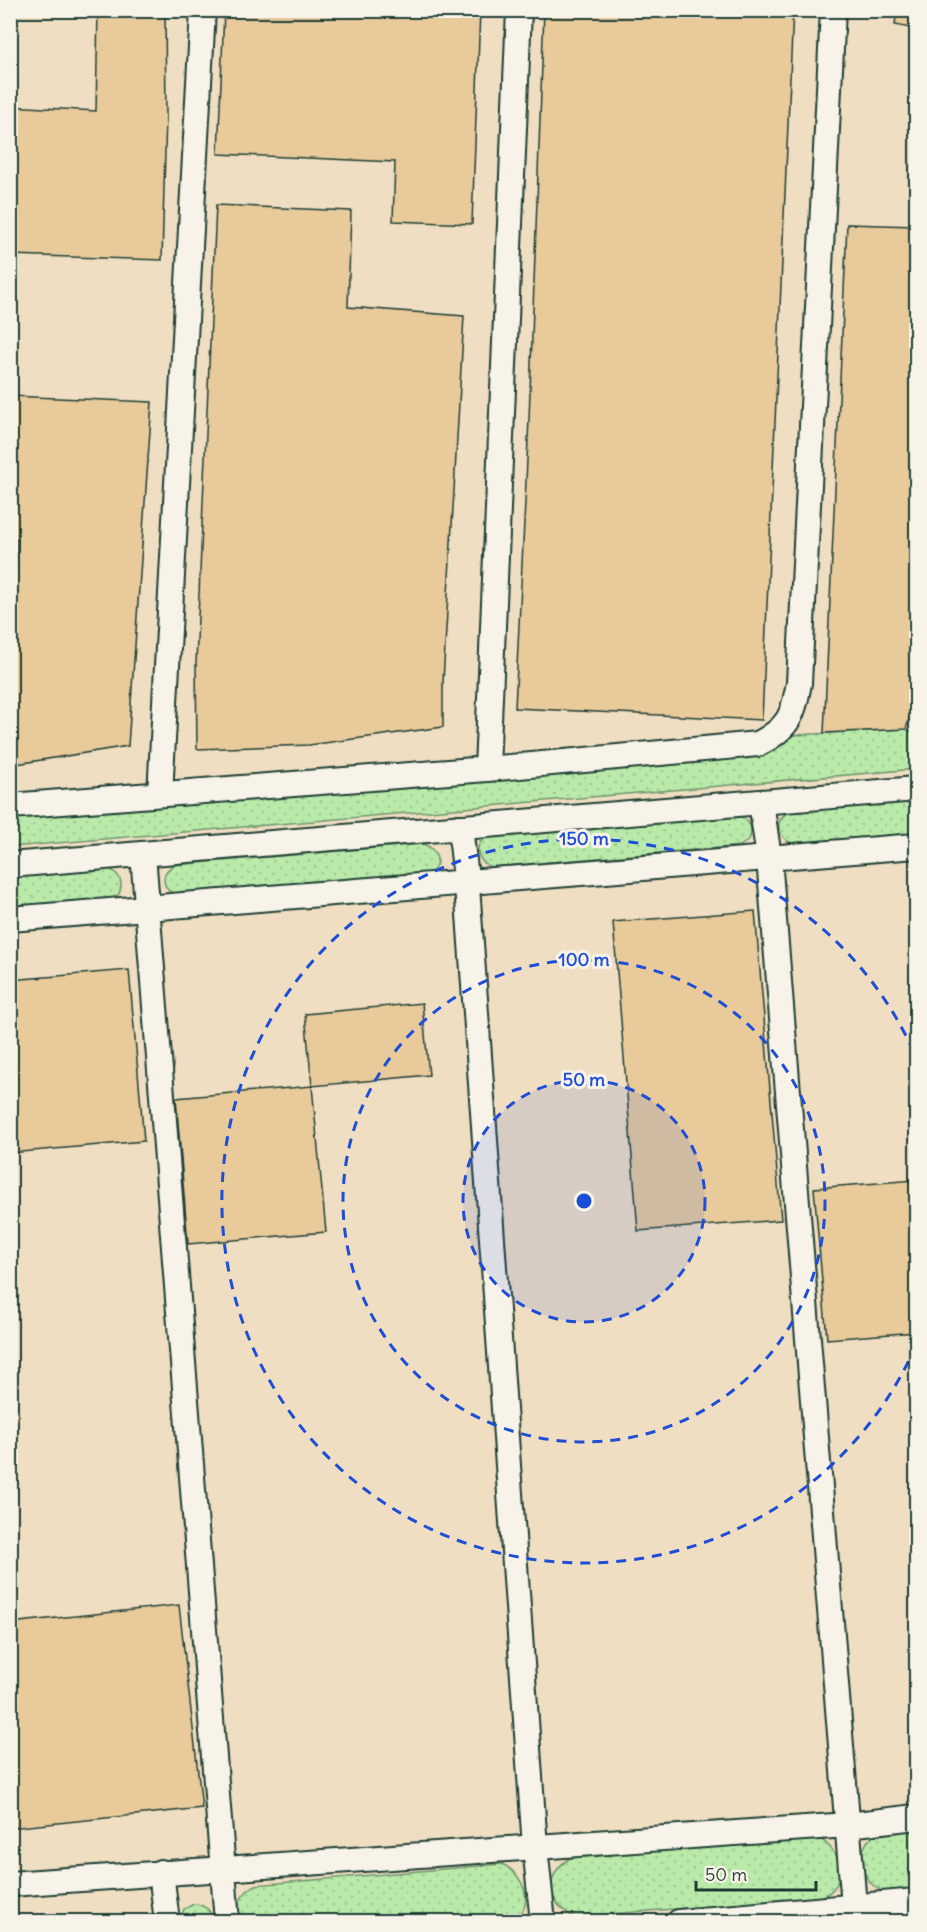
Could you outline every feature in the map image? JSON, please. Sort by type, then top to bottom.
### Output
[{"type":"lane","points":[[160,794],[203,10]]},
{"type":"lane","points":[[487,769],[519,10]]},
{"type":"lane","points":[[10,806],[487,769],[758,744],[774,736],[788,723],[795,705],[799,683],[832,10]]},
{"type":"lane","points":[[10,865],[916,789]]},
{"type":"lane","points":[[761,802],[769,858],[854,1906]]},
{"type":"lane","points":[[460,827],[466,882],[543,1922]]},
{"type":"lane","points":[[10,919],[916,846]]},
{"type":"lane","points":[[143,854],[227,1922]]},
{"type":"lane","points":[[10,1884],[848,1825],[916,1817]]},
{"type":"lane","points":[[161,1872],[167,1922]]},
{"type":"lane","points":[[679,1922],[916,1900]]},
{"type":"shaded area","points":[[11,11],[916,11],[916,1921],[11,1921]]},
{"type":"green space","points":[[906,729],[916,734],[916,769],[11,847],[11,819],[730,759],[764,750],[794,735]]},
{"type":"green space","points":[[916,801],[916,833],[792,843],[780,833],[781,819],[789,812]]},
{"type":"green space","points":[[737,815],[751,828],[749,840],[740,846],[491,867],[482,861],[478,852],[480,843],[489,836]]},
{"type":"green space","points":[[423,844],[435,852],[437,860],[431,873],[172,894],[164,883],[167,871],[174,865]]},
{"type":"green space","points":[[107,868],[115,872],[121,882],[119,894],[111,900],[11,908],[11,876]]},
{"type":"green space","points":[[916,1829],[916,1889],[892,1892],[875,1887],[864,1872],[862,1854],[865,1845],[879,1833]]},
{"type":"green space","points":[[816,1837],[832,1850],[840,1867],[837,1884],[821,1897],[575,1917],[558,1905],[552,1889],[555,1873],[570,1858]]},
{"type":"green space","points":[[502,1864],[516,1875],[525,1891],[524,1908],[520,1916],[512,1922],[239,1921],[240,1900],[255,1885]]},
{"type":"green space","points":[[194,1904],[207,1909],[213,1922],[179,1922],[184,1909]]},
{"type":"building","points":[[98,10],[165,10],[166,115],[162,260],[10,255],[10,106],[96,111]]},
{"type":"building","points":[[224,10],[480,10],[472,224],[393,221],[395,162],[218,154]]},
{"type":"building","points":[[544,10],[793,10],[762,720],[515,708],[529,419]]},
{"type":"building","points":[[897,10],[916,10],[916,29],[895,25]]},
{"type":"building","points":[[216,205],[351,211],[348,307],[464,316],[443,682],[443,727],[309,745],[197,749],[196,663]]},
{"type":"building","points":[[847,224],[916,226],[916,698],[906,729],[824,733]]},
{"type":"building","points":[[10,396],[152,402],[128,746],[10,765],[17,540],[10,539]]},
{"type":"building","points":[[755,911],[781,1220],[638,1231],[613,922]]},
{"type":"building","points":[[129,970],[144,1141],[10,1153],[10,980]]},
{"type":"building","points":[[422,1003],[429,1075],[312,1086],[305,1014]]},
{"type":"building","points":[[312,1086],[326,1232],[188,1244],[176,1098]]},
{"type":"building","points":[[916,1180],[916,1332],[827,1339],[814,1188]]},
{"type":"building","points":[[179,1605],[202,1808],[10,1828],[10,1623]]}]
